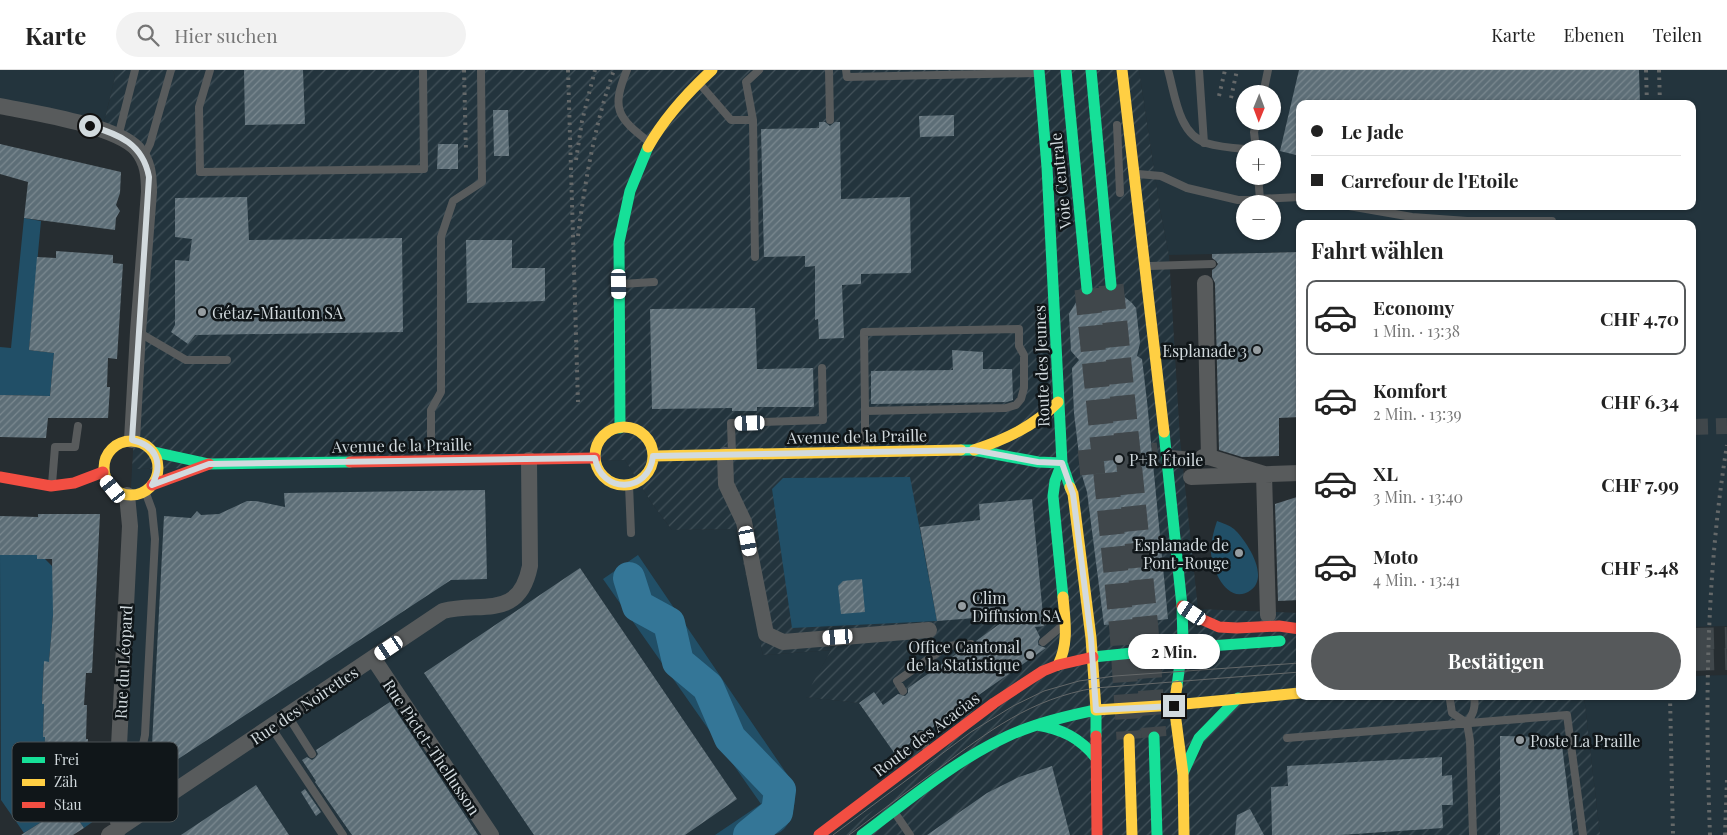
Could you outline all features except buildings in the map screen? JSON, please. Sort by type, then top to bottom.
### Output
[{"type":"main road","points":[[620,428],[619,242],[629,192],[649,142],[666,117],[698,82],[712,70]]},
{"type":"main road","name":"Voie Centrale","points":[[1066,70],[1087,288]]},
{"type":"main road","points":[[1091,70],[1111,285]]},
{"type":"main road","points":[[1120,70],[1145,266],[1162,454],[1182,606],[1182,648],[1174,706],[1183,774],[1184,835]]},
{"type":"main road","name":"Route des Jeunes","points":[[1039,72],[1047,167],[1058,402],[1066,463],[1073,494],[1093,657],[1096,710]]},
{"type":"main road","name":"Avenue de la Praille","points":[[973,450],[1003,440],[1033,425],[1044,417],[1058,402]]},
{"type":"main road","points":[[620,428],[630,428],[642,434],[650,443],[653,456],[648,472],[638,482],[629,485],[612,482],[604,478],[599,471],[595,458],[596,448],[604,435],[620,428]]},
{"type":"main road","points":[[132,440],[140,442],[154,452],[158,468],[157,476],[149,488],[136,495],[127,495],[113,489],[106,481],[103,472],[104,461],[109,450],[116,444],[132,440]]},
{"type":"main road","name":"Avenue de la Praille","points":[[653,456],[973,450],[1038,462],[1066,463]]},
{"type":"main road","name":"Avenue de la Praille","points":[[154,452],[209,464],[595,458]]},
{"type":"main road","points":[[1058,665],[1064,653],[1066,631],[1053,496],[1055,481],[1066,463]]},
{"type":"main road","name":"Avenue de la Praille","points":[[149,488],[209,464]]},
{"type":"main road","points":[[0,477],[52,486],[74,483],[103,472]]},
{"type":"main road","points":[[1182,606],[1201,619],[1219,627],[1279,626],[1296,628]]},
{"type":"main road","name":"Route des Acacias","points":[[818,835],[994,703],[1043,671],[1058,665],[1093,657],[1296,639]]},
{"type":"main road","points":[[862,835],[985,748],[998,740],[1036,724],[1096,710],[1174,706],[1296,693]]},
{"type":"main road","points":[[1183,774],[1199,738],[1238,698]]},
{"type":"main road","points":[[1096,710],[1097,835]]},
{"type":"main road","points":[[1036,724],[1069,732],[1083,742],[1096,758]]},
{"type":"main road","points":[[1154,736],[1157,835]]},
{"type":"main road","points":[[1129,739],[1132,835]]},
{"type":"street","points":[[0,106],[90,126],[131,144],[143,158],[149,177],[149,192],[132,440]]},
{"type":"street","points":[[1205,283],[1206,457],[1264,474]]},
{"type":"street","points":[[729,455],[726,484],[744,522],[766,634],[783,642],[929,630]]},
{"type":"street","name":"Rue des Noirettes","points":[[178,789],[443,611],[454,608],[499,606],[512,600],[521,591],[527,580],[530,566],[529,460]]},
{"type":"street","points":[[1191,477],[1296,473]]},
{"type":"street","points":[[1264,474],[1268,615]]},
{"type":"street","name":"Rue du Léopard","points":[[120,742],[130,526],[127,495]]},
{"type":"street","name":"Rue Pictet-Thellusson","points":[[373,658],[491,835]]},
{"type":"street","name":"Rue des Noirettes","points":[[114,832],[129,822]]},
{"type":"lane","points":[[118,137],[135,70]]},
{"type":"lane","points":[[143,158],[150,144],[171,70]]},
{"type":"lane","points":[[210,70],[199,108],[200,172],[424,170],[423,70]]},
{"type":"lane","points":[[431,461],[431,410],[441,392],[442,237],[453,201],[482,182],[480,70]]},
{"type":"lane","points":[[627,70],[620,88],[619,109],[624,121],[649,142]]},
{"type":"lane","points":[[755,257],[753,120],[746,82],[759,70]]},
{"type":"lane","points":[[829,70],[830,120]]},
{"type":"lane","points":[[846,70],[846,77],[932,79],[1039,72]]},
{"type":"lane","points":[[1117,100],[1120,70]]},
{"type":"lane","points":[[1168,70],[1179,112],[1187,129],[1204,142],[1236,148]]},
{"type":"lane","points":[[1199,70],[1204,142]]},
{"type":"lane","points":[[1265,85],[1268,70]]},
{"type":"lane","points":[[698,82],[731,120],[753,120]]},
{"type":"lane","points":[[1116,116],[1120,193]]},
{"type":"lane","points":[[1133,175],[1161,176],[1187,188],[1236,200]]},
{"type":"lane","points":[[1281,198],[1296,197]]},
{"type":"lane","points":[[1372,210],[1412,217],[1453,220]]},
{"type":"lane","points":[[1145,266],[1212,264]]},
{"type":"lane","points":[[619,284],[654,282]]},
{"type":"lane","points":[[865,411],[1006,408],[1016,404],[1021,399],[1024,388],[1024,355],[1019,346],[1019,329],[864,332],[865,452]]},
{"type":"lane","points":[[138,332],[186,360],[227,360]]},
{"type":"lane","points":[[729,455],[731,423],[823,420],[822,368]]},
{"type":"lane","points":[[52,486],[56,447],[75,447],[78,426]]},
{"type":"lane","points":[[1162,454],[1206,457]]},
{"type":"lane","points":[[629,485],[631,534]]},
{"type":"lane","points":[[144,742],[155,539],[149,488]]},
{"type":"lane","points":[[152,613],[159,618]]},
{"type":"lane","points":[[1042,642],[1065,623]]},
{"type":"lane","points":[[904,691],[897,681],[947,646],[970,644]]},
{"type":"lane","points":[[148,684],[156,674]]},
{"type":"lane","points":[[1450,700],[1452,713],[1467,723],[1470,741],[1473,835]]},
{"type":"lane","points":[[1467,723],[1474,714],[1474,700]]},
{"type":"lane","points":[[1287,738],[1567,715],[1583,835]]},
{"type":"lane","points":[[288,716],[312,754]]},
{"type":"lane","points":[[272,727],[343,835]]},
{"type":"lane","points":[[921,735],[928,753]]},
{"type":"lane","points":[[894,811],[910,835]]},
{"type":"shaded area","points":[[0,70],[113,70],[115,77],[102,131],[0,107]]},
{"type":"shaded area","points":[[113,70],[1139,70],[1160,209],[1169,255],[1180,439],[1198,609],[1296,613],[1296,700],[1584,700],[1600,835],[840,835],[914,780],[859,703],[805,697],[831,650],[763,655],[736,529],[672,530],[651,502],[625,460],[132,469],[149,178],[137,153],[102,131],[115,77]]},
{"type":"shaded area","points":[[1139,70],[1727,70],[1727,626],[1696,627],[1696,220],[1296,220],[1296,252],[1169,255],[1160,209]]},
{"type":"shaded area","points":[[24,218],[41,221],[29,350],[54,353],[50,396],[0,395],[0,347],[11,348]]},
{"type":"shaded area","points":[[625,460],[651,502],[672,530],[736,529],[763,655],[831,650],[806,697],[859,703],[915,780],[840,835],[103,835],[111,830],[111,822],[178,822],[178,742],[116,742],[132,469]]},
{"type":"shaded area","points":[[910,477],[937,621],[792,628],[772,489],[783,478]]},
{"type":"shaded area","points":[[1217,521],[1228,525],[1239,534],[1254,558],[1258,576],[1256,584],[1251,590],[1243,594],[1235,594],[1228,590],[1222,584],[1214,567],[1211,547]]},
{"type":"shaded area","points":[[0,555],[37,555],[37,559],[45,559],[53,567],[53,615],[49,662],[44,662],[42,703],[44,704],[43,736],[45,737],[45,742],[12,742],[12,816],[1,800]]},
{"type":"shaded area","points":[[638,555],[795,786],[792,815],[785,828],[780,832],[773,835],[715,835],[761,804],[603,579]]},
{"type":"shaded area","points":[[1727,675],[1727,835],[1600,835],[1584,700],[1696,700],[1696,676]]},
{"type":"shaded area","points":[[16,822],[41,822],[24,833]]},
{"type":"shaded area","points":[[80,822],[92,822],[84,828]]},
{"type":"waterway","points":[[629,578],[638,606],[669,623],[678,662],[708,687],[730,738],[780,790],[777,812],[749,835]]},
{"type":"tunnel","points":[[1111,285],[1146,629],[1154,737]]},
{"type":"tunnel","points":[[1087,289],[1122,631],[1129,739]]},
{"type":"tunnel","points":[[1696,427],[1727,426]]},
{"type":"tunnel","points":[[1079,463],[1158,455]]},
{"type":"tunnel","points":[[1696,639],[1727,638]]},
{"type":"tunnel","points":[[1696,660],[1727,659]]},
{"type":"tram line","points":[[833,835],[971,732],[1013,706],[1044,691],[1079,681],[1115,676],[1296,663]]},
{"type":"tram line","points":[[849,835],[993,730],[1011,718],[1050,700],[1095,688],[1296,672]]},
{"type":"railway","points":[[464,70],[466,152]]},
{"type":"railway","points":[[568,70],[578,402]]},
{"type":"railway","points":[[576,160],[582,121],[595,70]]},
{"type":"railway","points":[[578,236],[592,152],[601,111],[614,70]]},
{"type":"railway","points":[[1219,96],[1225,70]]},
{"type":"railway","points":[[1231,98],[1237,70]]},
{"type":"railway","points":[[1646,70],[1647,100]]},
{"type":"railway","points":[[1659,70],[1660,100]]},
{"type":"railway","points":[[1710,835],[1708,688],[1711,591],[1720,494],[1727,445]]},
{"type":"railway","points":[[1670,700],[1673,835]]},
{"type":"railway","points":[[1725,835],[1727,779]]},
{"type":"traffic: fast","points":[[1039,70],[1047,167],[1062,463],[1070,487]]},
{"type":"traffic: fast","points":[[1066,70],[1087,289]]},
{"type":"traffic: fast","points":[[1091,70],[1111,285]]},
{"type":"traffic: fast","points":[[620,428],[619,242],[630,191],[648,147]]},
{"type":"traffic: fast","points":[[1164,432],[1182,606],[1183,641],[1177,686]]},
{"type":"traffic: fast","points":[[961,450],[973,450],[1038,462],[1062,463],[1055,481],[1053,496],[1063,597]]},
{"type":"traffic: fast","points":[[154,452],[209,464],[350,462]]},
{"type":"traffic: fast","points":[[1182,648],[1280,641]]},
{"type":"traffic: fast","points":[[1093,657],[1182,648]]},
{"type":"traffic: fast","points":[[1183,773],[1199,738],[1238,698]]},
{"type":"traffic: fast","points":[[862,835],[950,769],[988,746],[1019,731],[1051,720],[1096,710],[1096,736]]},
{"type":"traffic: fast","points":[[1037,725],[1055,729],[1070,736],[1084,745],[1096,758]]},
{"type":"traffic: fast","points":[[1154,737],[1157,835]]},
{"type":"traffic: slow","points":[[648,147],[677,106],[712,70]]},
{"type":"traffic: slow","points":[[1122,70],[1164,432]]},
{"type":"traffic: slow","points":[[974,450],[1019,431],[1049,411],[1058,402]]},
{"type":"traffic: slow","points":[[624,427],[635,429],[648,440],[653,456],[651,467],[640,480],[624,485],[613,483],[600,472],[595,456],[597,445],[608,432],[624,427]]},
{"type":"traffic: slow","points":[[126,441],[136,441],[146,445],[154,453],[158,468],[154,483],[146,491],[136,495],[126,495],[116,491],[108,483],[104,473],[104,463],[108,453],[116,445],[126,441]]},
{"type":"traffic: slow","points":[[653,456],[961,450]]},
{"type":"traffic: slow","points":[[1070,487],[1073,494],[1091,638],[1096,710],[1174,705],[1177,686]]},
{"type":"traffic: slow","points":[[1058,665],[1065,640],[1063,597]]},
{"type":"traffic: slow","points":[[1184,835],[1183,774],[1174,705],[1296,693]]},
{"type":"traffic: slow","points":[[1129,739],[1132,835]]},
{"type":"traffic: jam","points":[[350,462],[595,458]]},
{"type":"traffic: jam","points":[[152,485],[209,464]]},
{"type":"traffic: jam","points":[[0,477],[51,486],[74,483],[103,472]]},
{"type":"traffic: jam","points":[[1182,606],[1201,619],[1219,627],[1279,626],[1296,628]]},
{"type":"traffic: jam","points":[[819,835],[994,703],[1032,678],[1058,665],[1093,657]]},
{"type":"traffic: jam","points":[[1096,736],[1097,835]]},
{"type":"place","name":"Gétaz-Miauton SA","points":[[202,312]]},
{"type":"place","name":"Esplanade 3","points":[[1257,350]]},
{"type":"place","name":"P+R Étoile","points":[[1119,459]]},
{"type":"place","name":"Esplanade de Pont-Rouge","points":[[1239,553]]},
{"type":"place","name":"Clim Diffusion SA","points":[[962,606]]},
{"type":"place","name":"Office Cantonal de la Statistique","points":[[1030,655]]},
{"type":"place","name":"Poste La Praille","points":[[1520,740]]},
{"type":"route","points":[[90,126],[104,130],[131,144],[138,150],[148,169],[149,192],[132,440],[140,442],[154,452],[158,468],[157,476],[152,485],[209,464],[595,458],[599,471],[604,478],[619,485],[629,485],[638,482],[644,477],[651,467],[653,456],[973,450],[1038,462],[1062,463],[1073,494],[1091,638],[1096,710],[1174,706]]}]
